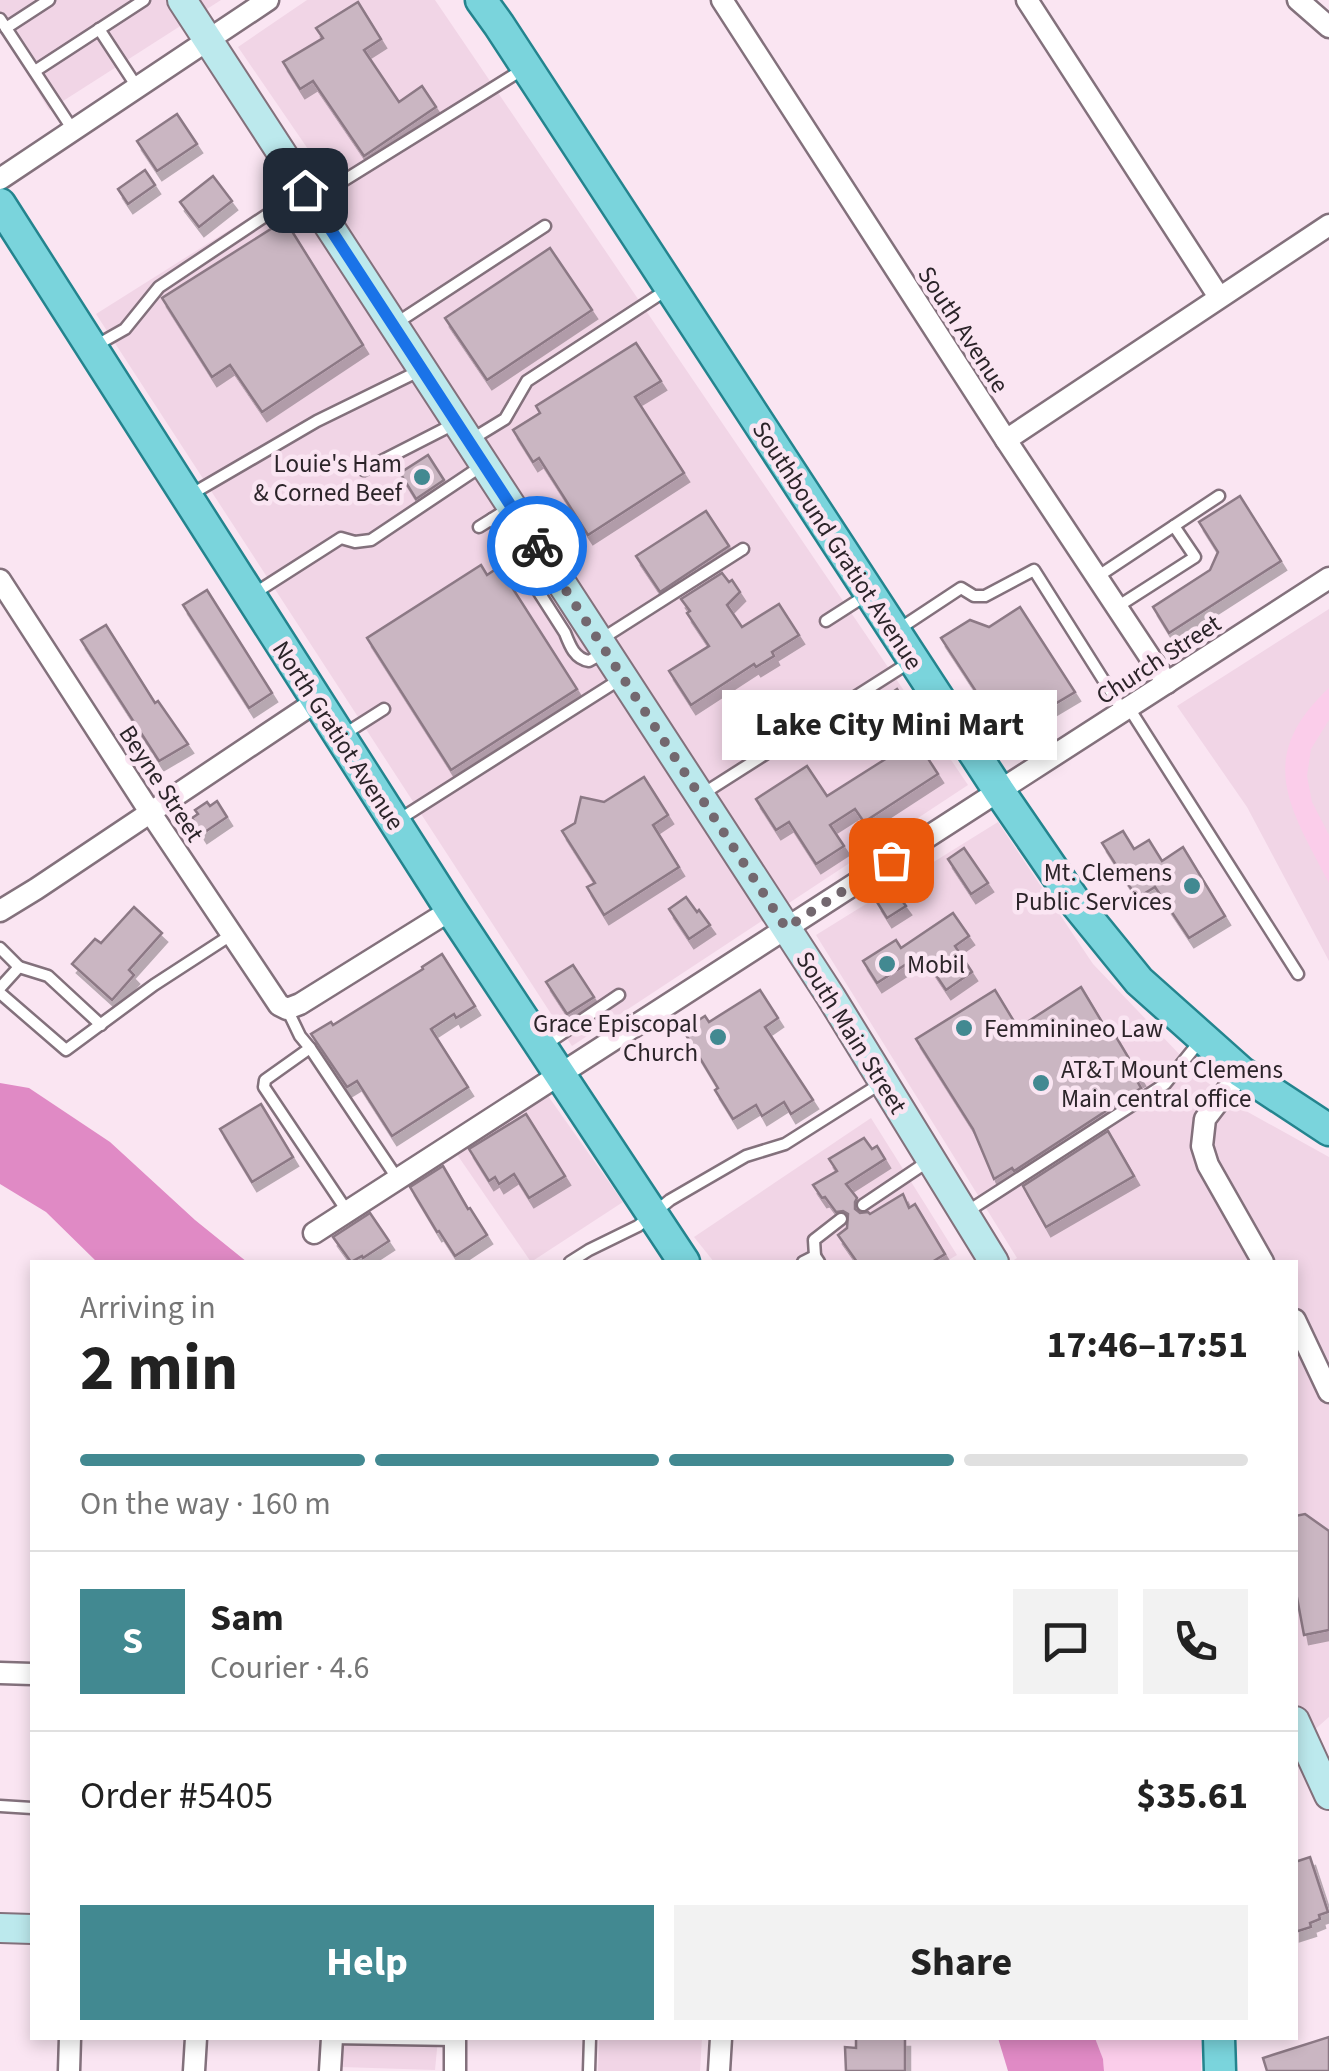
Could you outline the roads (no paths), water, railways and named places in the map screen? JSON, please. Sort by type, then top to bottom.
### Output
[{"type":"main road","name":"Southbound Gratiot Avenue","points":[[480,0],[1078,906],[1139,980],[1202,1038],[1241,1072],[1329,1130]]},
{"type":"main road","name":"North Gratiot Avenue","points":[[0,204],[451,910],[683,1260]]},
{"type":"main road","points":[[1219,2040],[1220,2071]]},
{"type":"street","name":"South Main Street","points":[[182,0],[470,443],[501,513],[602,646],[786,928],[964,1213],[988,1260]]},
{"type":"street","points":[[0,179],[268,0]]},
{"type":"street","name":"South Avenue","points":[[722,0],[1168,683]]},
{"type":"street","points":[[1027,0],[1220,297]]},
{"type":"street","points":[[1298,0],[1329,27]]},
{"type":"street","points":[[1006,440],[1329,224]]},
{"type":"street","name":"Church Street","points":[[314,1233],[1329,578]]},
{"type":"street","name":"Beyne Street","points":[[0,580],[276,1002],[286,1009]]},
{"type":"street","points":[[0,911],[317,701]]},
{"type":"street","points":[[286,1009],[451,910]]},
{"type":"street","points":[[1241,1072],[1206,1119],[1202,1146],[1204,1158],[1261,1260]]},
{"type":"street","points":[[1298,1326],[1329,1392]]},
{"type":"street","points":[[0,1673],[30,1674]]},
{"type":"street","points":[[1298,1728],[1329,1795]]},
{"type":"street","points":[[0,1928],[30,1929]]},
{"type":"street","points":[[69,2071],[70,2040]]},
{"type":"street","points":[[194,2071],[196,2040]]},
{"type":"street","points":[[330,2071],[332,2040]]},
{"type":"street","points":[[454,2071],[456,2040]]},
{"type":"street","points":[[719,2071],[722,2040]]},
{"type":"lane","points":[[49,0],[3,23],[73,130]]},
{"type":"lane","points":[[35,72],[144,0]]},
{"type":"lane","points":[[99,30],[137,87]]},
{"type":"lane","points":[[92,348],[125,329],[159,288],[308,195],[526,68]]},
{"type":"lane","points":[[393,325],[545,226]]},
{"type":"lane","points":[[250,596],[341,538],[354,542],[371,540],[470,443],[505,419],[527,382],[670,288]]},
{"type":"lane","points":[[187,497],[316,421],[422,369]]},
{"type":"lane","points":[[364,470],[470,443]]},
{"type":"lane","points":[[1096,576],[1219,496]]},
{"type":"lane","points":[[480,527],[501,513]]},
{"type":"lane","points":[[1117,607],[1195,558],[1174,526]]},
{"type":"lane","points":[[602,646],[743,549]]},
{"type":"lane","points":[[895,632],[962,588],[974,596],[985,596],[1034,570],[1298,974]]},
{"type":"lane","points":[[826,620],[870,593]]},
{"type":"lane","points":[[700,796],[913,660]]},
{"type":"lane","points":[[395,823],[623,678]]},
{"type":"lane","points":[[340,736],[384,708]]},
{"type":"lane","points":[[19,967],[0,990],[66,1050],[154,985],[232,935]]},
{"type":"lane","points":[[0,948],[19,967],[48,976],[100,1024]]},
{"type":"lane","points":[[542,1046],[619,996]]},
{"type":"lane","points":[[286,1009],[300,1036],[397,1178]]},
{"type":"lane","points":[[964,1213],[1165,1084],[1202,1038]]},
{"type":"lane","points":[[310,1048],[266,1080],[264,1087],[347,1211]]},
{"type":"lane","points":[[573,1260],[638,1226],[670,1200],[746,1156],[786,1144],[884,1082]]},
{"type":"lane","points":[[862,1205],[931,1159]]},
{"type":"lane","points":[[817,1259],[814,1240],[841,1220]]},
{"type":"lane","points":[[0,1806],[30,1808]]},
{"type":"lane","points":[[589,2071],[590,2040]]},
{"type":"place","name":"Louie's Ham & Corned Beef","points":[[422,477]]},
{"type":"place","name":"Lake City Mini Mart","points":[[891,860]]},
{"type":"place","name":"Mt. Clemens Public Services","points":[[1192,886]]},
{"type":"place","name":"Mobil","points":[[887,964]]},
{"type":"place","name":"Femminineo Law","points":[[964,1028]]},
{"type":"place","name":"Grace Episcopal Church","points":[[718,1037]]},
{"type":"place","name":"AT&T Mount Clemens Main central office","points":[[1041,1083]]}]
